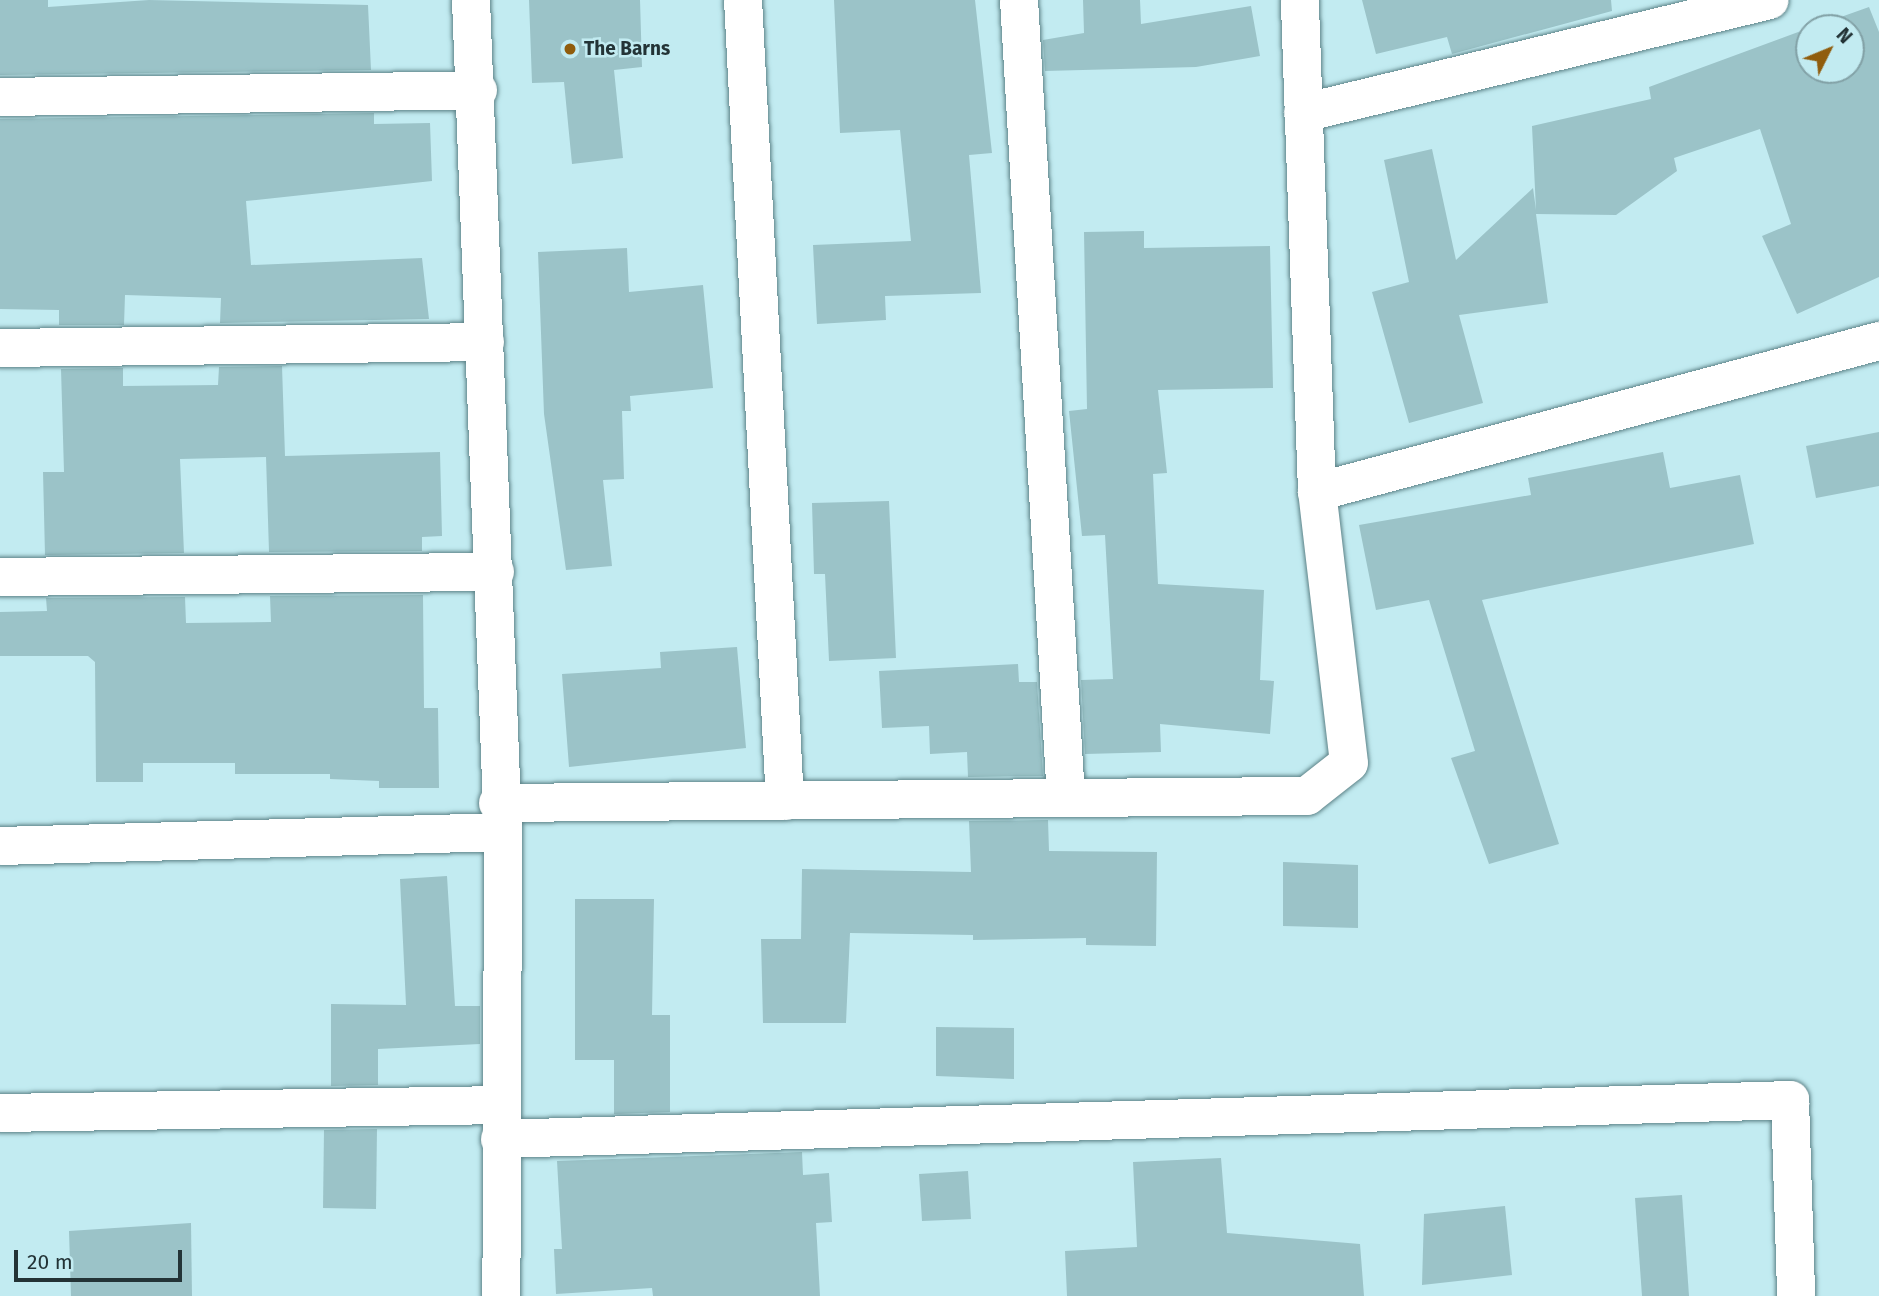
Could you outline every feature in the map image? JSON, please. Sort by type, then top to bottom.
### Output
[{"type":"street","points":[[471,0],[478,90],[501,818],[501,1296]]},
{"type":"street","points":[[743,0],[785,801]]},
{"type":"street","points":[[1019,0],[1066,797]]},
{"type":"street","points":[[0,845],[785,801],[1307,796],[1349,763],[1317,492],[1300,0]]},
{"type":"street","points":[[1303,113],[1770,0]]},
{"type":"street","points":[[0,97],[478,90]]},
{"type":"street","points":[[1317,492],[1879,341]]},
{"type":"street","points":[[0,348],[485,342]]},
{"type":"street","points":[[0,577],[495,572]]},
{"type":"street","points":[[0,1113],[501,1122],[1790,1100],[1796,1296]]},
{"type":"building","points":[[0,0],[48,0],[48,7],[149,0],[368,5],[371,70],[0,75]]},
{"type":"building","points":[[529,0],[640,0],[642,67],[614,70],[623,158],[572,164],[564,82],[532,83]]},
{"type":"building","points":[[834,0],[975,0],[992,153],[969,155],[981,293],[885,296],[886,320],[817,324],[813,245],[911,241],[900,130],[840,133]]},
{"type":"building","points":[[1083,0],[1140,0],[1141,24],[1251,6],[1260,56],[1196,67],[1045,71],[1043,40],[1084,33]]},
{"type":"building","points":[[1362,0],[1611,0],[1612,11],[1452,54],[1447,37],[1376,54]]},
{"type":"building","points":[[1869,7],[1879,32],[1879,277],[1797,314],[1762,236],[1791,224],[1760,129],[1674,158],[1677,171],[1616,215],[1536,214],[1548,303],[1459,315],[1483,403],[1409,423],[1372,292],[1409,282],[1384,160],[1432,149],[1456,260],[1533,188],[1536,210],[1532,126],[1651,99],[1649,87],[1795,33],[1795,84],[1865,84],[1865,14],[1849,14]]},
{"type":"building","points":[[374,113],[374,124],[430,123],[432,181],[246,201],[251,265],[422,258],[429,319],[220,323],[221,298],[125,295],[124,325],[59,325],[59,310],[0,309],[0,119]]},
{"type":"building","points":[[1144,231],[1144,248],[1270,246],[1273,388],[1158,390],[1167,473],[1153,474],[1158,584],[1264,590],[1260,680],[1274,681],[1270,734],[1160,724],[1161,752],[1085,754],[1081,680],[1113,679],[1105,535],[1082,536],[1069,411],[1087,409],[1084,232]]},
{"type":"building","points":[[627,248],[629,292],[703,285],[713,388],[630,396],[631,411],[622,411],[624,479],[603,480],[612,566],[566,570],[544,414],[538,252]]},
{"type":"building","points":[[282,366],[285,456],[440,452],[442,536],[422,537],[422,551],[269,552],[266,457],[180,459],[184,553],[45,555],[43,472],[64,472],[61,369],[123,368],[123,386],[218,385],[219,367]]},
{"type":"building","points":[[1879,432],[1879,486],[1816,498],[1806,446]]},
{"type":"building","points":[[1663,452],[1670,488],[1740,475],[1754,544],[1482,600],[1559,844],[1489,864],[1451,758],[1475,751],[1429,600],[1376,610],[1359,525],[1531,495],[1528,478]]},
{"type":"building","points":[[889,501],[896,658],[829,661],[825,574],[814,574],[812,503]]},
{"type":"building","points":[[423,595],[424,708],[438,708],[439,788],[379,788],[379,781],[330,779],[330,774],[235,774],[235,763],[143,763],[143,782],[96,782],[95,662],[88,656],[0,656],[0,612],[47,611],[46,598],[185,597],[186,623],[271,622],[270,596]]},
{"type":"building","points":[[737,647],[746,748],[569,767],[562,674],[661,668],[660,652]]},
{"type":"building","points":[[1018,664],[1019,682],[1037,682],[1043,776],[968,777],[967,752],[930,754],[929,726],[882,728],[879,671]]},
{"type":"building","points":[[1048,820],[1049,851],[1157,852],[1156,946],[1086,945],[1086,938],[973,940],[973,935],[850,933],[846,1023],[763,1023],[761,939],[801,939],[802,869],[971,872],[969,821]]},
{"type":"building","points":[[1283,862],[1358,865],[1358,928],[1283,926]]},
{"type":"building","points":[[447,876],[455,1006],[480,1006],[480,1044],[378,1049],[378,1085],[331,1086],[331,1004],[406,1005],[400,879]]},
{"type":"building","points":[[575,899],[654,899],[652,1015],[670,1015],[670,1112],[614,1114],[614,1060],[575,1060]]},
{"type":"building","points":[[936,1027],[1014,1028],[1014,1079],[936,1076]]},
{"type":"building","points":[[377,1129],[376,1209],[323,1208],[324,1130]]},
{"type":"building","points":[[802,1152],[803,1175],[829,1173],[832,1222],[816,1223],[820,1296],[653,1296],[652,1288],[556,1294],[554,1249],[562,1249],[557,1161]]},
{"type":"building","points":[[1221,1158],[1227,1233],[1360,1244],[1364,1296],[1067,1296],[1065,1251],[1137,1247],[1133,1162]]},
{"type":"building","points":[[968,1171],[971,1219],[922,1221],[919,1174]]},
{"type":"building","points":[[1682,1195],[1689,1296],[1642,1296],[1635,1198]]},
{"type":"building","points":[[1505,1206],[1512,1275],[1422,1285],[1424,1214]]},
{"type":"building","points":[[191,1223],[192,1296],[71,1296],[69,1231]]},
{"type":"place","name":"The Barns","points":[[570,49]]}]
